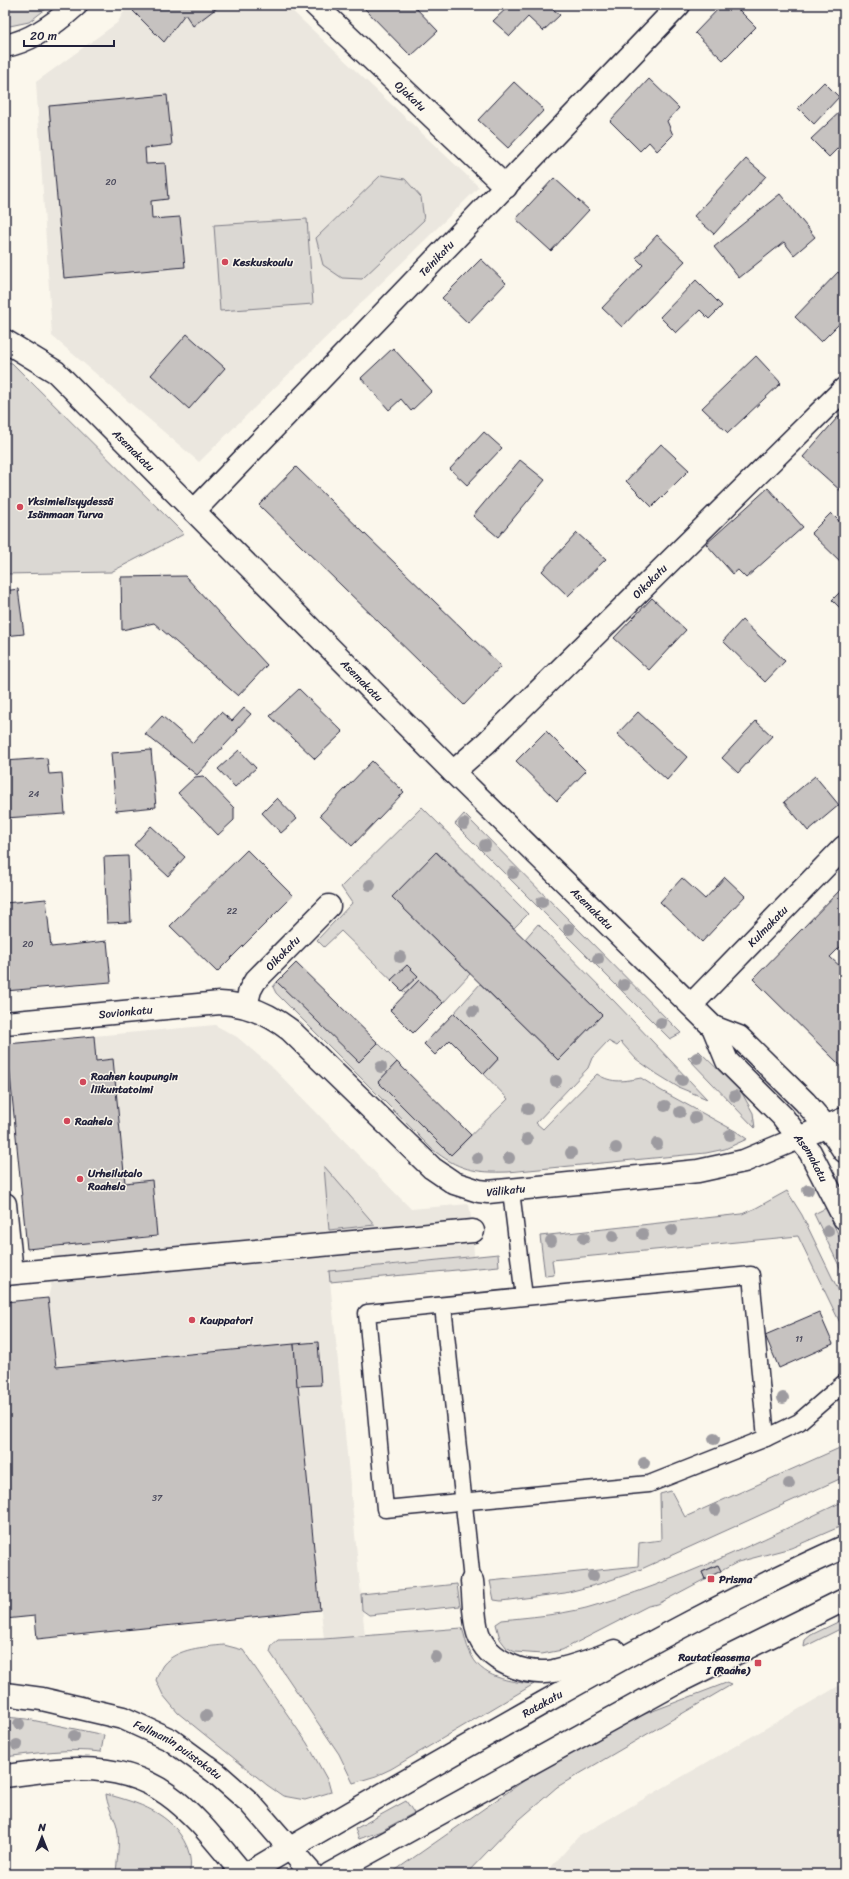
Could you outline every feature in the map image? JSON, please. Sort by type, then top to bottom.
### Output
[{"type":"street","points":[[5,46],[24,41],[59,20],[76,5]]},
{"type":"street","name":"Ojakatu","points":[[315,5],[506,187]]},
{"type":"street","name":"Teinikatu","points":[[194,511],[679,5]]},
{"type":"street","name":"Asemakatu","points":[[5,341],[56,372],[454,772],[713,1027],[727,1061],[782,1116],[810,1152],[844,1218]]},
{"type":"street","name":"Oikokatu","points":[[454,772],[486,743],[844,389]]},
{"type":"street","name":"Kulmakatu","points":[[691,1005],[844,847]]},
{"type":"street","name":"Oikokatu","points":[[246,1006],[250,990],[255,981],[329,906]]},
{"type":"street","name":"Sovionkatu","points":[[5,1023],[220,1003],[246,1006]]},
{"type":"street","name":"Välikatu","points":[[246,1006],[267,1015],[290,1030],[405,1144],[442,1176],[454,1183],[479,1191],[511,1191],[704,1170],[744,1161],[835,1122]]},
{"type":"street","name":"Asemakatu","points":[[713,1027],[738,1037],[796,1092],[835,1122],[844,1151]]},
{"type":"street","points":[[5,1204],[9,1274],[473,1230]]},
{"type":"street","name":"Ratakatu","points":[[248,1874],[398,1785],[644,1646],[800,1567],[844,1547]]},
{"type":"street","points":[[472,1581],[478,1633],[487,1651],[502,1663],[525,1670],[552,1671],[608,1654],[691,1622]]},
{"type":"street","points":[[330,1874],[678,1682],[844,1600]]},
{"type":"street","name":"Fellmanin puistokatu","points":[[5,1694],[42,1699],[123,1718],[170,1740],[216,1773],[249,1802],[312,1874]]},
{"type":"street","points":[[5,1776],[80,1768],[105,1769],[121,1772],[153,1784],[170,1794],[205,1829],[243,1874]]},
{"type":"lane","points":[[511,1191],[524,1297]]},
{"type":"lane","points":[[766,1438],[751,1275],[367,1313],[385,1509],[648,1484],[766,1438],[799,1422],[844,1383]]},
{"type":"lane","points":[[443,1306],[472,1581]]},
{"type":"shaded area","points":[[5,5],[51,5],[29,22],[5,27]]},
{"type":"shaded area","name":"Keskuskoulu","points":[[128,5],[286,5],[479,187],[199,462],[52,336],[36,82],[117,23]]},
{"type":"shaded area","points":[[381,175],[405,179],[421,197],[424,220],[362,279],[342,278],[323,265],[316,238]]},
{"type":"shaded area","points":[[307,219],[313,304],[220,311],[214,225]]},
{"type":"shaded area","points":[[5,362],[12,363],[184,534],[111,572],[5,574]]},
{"type":"shaded area","points":[[422,807],[528,914],[514,928],[437,852],[392,897],[470,974],[443,1003],[419,980],[406,994],[341,931],[324,947],[317,940],[352,903],[341,887]]},
{"type":"shaded area","points":[[464,814],[681,1033],[670,1039],[455,824]]},
{"type":"shaded area","points":[[538,924],[615,1002],[707,1099],[678,1087],[657,1074],[636,1059],[621,1042],[617,1046],[608,1041],[592,1058],[588,1068],[536,1123],[543,1129],[597,1074],[608,1079],[619,1081],[641,1078],[747,1139],[725,1149],[706,1153],[508,1172],[486,1172],[467,1169],[450,1162],[432,1149],[276,993],[273,987],[277,982],[378,1043],[397,1062],[378,1082],[451,1155],[508,1099],[484,1074],[499,1058],[454,1013],[480,984],[558,1060],[602,1015],[525,939]]},
{"type":"shaded area","name":"Kauppatori","points":[[215,1025],[237,1037],[272,1067],[411,1209],[469,1204],[473,1231],[474,1256],[329,1271],[365,1636],[324,1639],[297,1386],[321,1384],[318,1342],[56,1367],[48,1298],[55,1268],[53,1246],[157,1236],[152,1180],[125,1183],[113,1060],[96,1061],[94,1036]]},
{"type":"shaded area","points":[[699,1051],[742,1093],[753,1113],[755,1128],[688,1058]]},
{"type":"shaded area","points":[[324,1166],[375,1225],[329,1230]]},
{"type":"shaded area","points":[[787,1191],[802,1215],[844,1302],[844,1331],[798,1236],[552,1260],[554,1275],[545,1276],[540,1236],[742,1214]]},
{"type":"shaded area","points":[[826,1208],[844,1247],[844,1276],[814,1214]]},
{"type":"shaded area","points":[[498,1254],[499,1266],[330,1282],[329,1271]]},
{"type":"shaded area","points":[[844,1446],[844,1477],[637,1571],[599,1584],[565,1593],[501,1601],[494,1600],[490,1581],[638,1566],[639,1543],[661,1540],[660,1494],[671,1491],[685,1517]]},
{"type":"shaded area","points":[[844,1501],[844,1525],[791,1548],[738,1562],[721,1571],[717,1565],[702,1572],[705,1579],[658,1604],[648,1606],[562,1650],[542,1654],[515,1652],[506,1647],[500,1639],[496,1624],[502,1620],[544,1616],[586,1608],[619,1598],[685,1574]]},
{"type":"shaded area","points":[[457,1584],[460,1606],[369,1615],[362,1610],[361,1594]]},
{"type":"shaded area","points":[[844,1619],[844,1627],[804,1647],[805,1640],[811,1635]]},
{"type":"shaded area","points":[[462,1628],[469,1649],[475,1661],[481,1668],[488,1673],[506,1680],[534,1684],[391,1769],[376,1776],[353,1783],[339,1754],[270,1652],[272,1645],[278,1640],[324,1639]]},
{"type":"shaded area","points":[[224,1645],[243,1650],[307,1743],[328,1781],[331,1792],[305,1800],[283,1796],[267,1785],[178,1713],[163,1695],[156,1680],[163,1665],[169,1659],[191,1649]]},
{"type":"shaded area","points":[[726,1683],[731,1685],[557,1787],[512,1826],[466,1874],[390,1874],[525,1780],[620,1725]]},
{"type":"shaded area","points":[[844,1683],[844,1874],[545,1874],[578,1837]]},
{"type":"shaded area","points":[[5,1717],[27,1719],[104,1735],[101,1752],[65,1751],[5,1757]]},
{"type":"shaded area","points":[[106,1794],[142,1805],[163,1817],[173,1825],[181,1835],[188,1850],[190,1857],[189,1874],[116,1874],[118,1835],[116,1823]]},
{"type":"shaded area","points":[[406,1801],[414,1813],[381,1831],[359,1839],[355,1829]]},
{"type":"building","points":[[139,5],[217,5],[218,7],[193,26],[185,14],[164,42],[133,11]]},
{"type":"building","points":[[413,5],[438,31],[411,56],[362,6]]},
{"type":"building","points":[[510,5],[548,5],[560,15],[543,31],[528,17],[510,36],[493,21]]},
{"type":"building","points":[[722,5],[734,5],[756,27],[723,60],[695,33]]},
{"type":"building","points":[[649,79],[679,108],[667,121],[673,135],[657,151],[649,142],[640,151],[610,121]]},
{"type":"building","points":[[514,82],[544,110],[508,148],[478,120]]},
{"type":"building","points":[[824,82],[839,97],[814,124],[798,108]]},
{"type":"building","points":[[167,95],[172,145],[145,148],[146,164],[165,163],[168,199],[151,201],[152,219],[180,217],[185,267],[64,278],[49,106]]},
{"type":"building","points":[[844,108],[844,142],[829,157],[811,139]]},
{"type":"building","points":[[746,159],[766,176],[714,234],[694,216]]},
{"type":"building","points":[[554,178],[589,210],[551,251],[516,219]]},
{"type":"building","points":[[780,194],[815,237],[794,255],[784,242],[739,278],[714,247]]},
{"type":"building","points":[[657,235],[685,261],[622,327],[602,308],[643,265],[636,258]]},
{"type":"building","points":[[481,259],[506,283],[468,323],[442,298]]},
{"type":"building","points":[[838,272],[844,278],[844,319],[821,342],[795,317]]},
{"type":"building","points":[[696,280],[722,306],[709,319],[700,310],[676,333],[660,317]]},
{"type":"building","points":[[187,334],[225,368],[189,409],[151,375]]},
{"type":"building","points":[[393,348],[432,391],[411,411],[401,399],[389,410],[361,378]]},
{"type":"building","points":[[756,356],[781,383],[728,433],[702,408]]},
{"type":"building","points":[[844,410],[844,490],[842,492],[803,457]]},
{"type":"building","points":[[484,432],[502,448],[467,485],[450,469]]},
{"type":"building","points":[[661,444],[689,470],[652,507],[626,481]]},
{"type":"building","points":[[520,460],[545,480],[498,537],[473,516]]},
{"type":"building","points":[[296,467],[501,666],[464,705],[259,505]]},
{"type":"building","points":[[768,488],[803,527],[746,578],[738,570],[733,574],[706,544]]},
{"type":"building","points":[[831,513],[844,526],[844,565],[811,533]]},
{"type":"building","points":[[577,533],[606,559],[568,596],[542,571]]},
{"type":"building","points":[[185,576],[267,665],[238,696],[154,623],[122,630],[121,577]]},
{"type":"building","points":[[844,588],[844,612],[832,600]]},
{"type":"building","points":[[18,589],[24,634],[5,636],[5,591]]},
{"type":"building","points":[[652,598],[686,630],[649,670],[614,638]]},
{"type":"building","points":[[742,620],[785,661],[765,682],[723,641]]},
{"type":"building","points":[[299,689],[343,732],[315,759],[270,716]]},
{"type":"building","points":[[244,708],[251,714],[236,730],[238,731],[197,775],[145,734],[162,716],[193,743],[221,712],[232,721]]},
{"type":"building","points":[[638,712],[687,757],[667,780],[617,734]]},
{"type":"building","points":[[756,721],[772,736],[738,773],[722,758]]},
{"type":"building","points":[[546,731],[586,771],[557,801],[516,761]]},
{"type":"building","points":[[151,750],[156,807],[116,811],[111,753]]},
{"type":"building","points":[[239,750],[256,768],[235,787],[218,769]]},
{"type":"building","points":[[47,758],[49,774],[62,773],[65,814],[5,818],[5,761]]},
{"type":"building","points":[[372,761],[404,792],[352,846],[320,815]]},
{"type":"building","points":[[203,776],[234,808],[234,820],[218,835],[178,793],[195,777]]},
{"type":"building","points":[[815,776],[839,805],[808,831],[784,802]]},
{"type":"building","points":[[277,798],[297,819],[281,833],[262,813]]},
{"type":"building","points":[[151,826],[185,857],[168,876],[134,845]]},
{"type":"building","points":[[247,850],[293,896],[217,972],[170,926]]},
{"type":"building","points":[[436,852],[602,1015],[558,1060],[392,897]]},
{"type":"building","points":[[128,856],[131,922],[107,923],[104,857]]},
{"type":"building","points":[[725,877],[745,896],[702,942],[660,902],[682,878],[705,899]]},
{"type":"building","points":[[844,886],[844,943],[830,957],[844,970],[844,1069],[753,979]]},
{"type":"building","points":[[46,899],[51,947],[107,941],[111,982],[5,991],[5,903]]},
{"type":"building","points":[[296,963],[378,1043],[359,1062],[277,982]]},
{"type":"building","points":[[407,965],[418,976],[402,991],[391,980]]},
{"type":"building","points":[[419,980],[443,1003],[413,1033],[390,1010]]},
{"type":"building","points":[[454,1013],[499,1058],[484,1074],[450,1040],[435,1055],[424,1044]]},
{"type":"building","name":"Raahela","points":[[94,1036],[96,1061],[113,1059],[125,1183],[152,1180],[157,1236],[27,1249],[7,1044]]},
{"type":"building","points":[[397,1062],[471,1135],[451,1155],[378,1082]]},
{"type":"building","points":[[48,1298],[56,1367],[294,1344],[320,1610],[37,1639],[35,1616],[5,1619],[5,1302]]},
{"type":"building","points":[[819,1312],[833,1344],[779,1368],[765,1335]]},
{"type":"building","points":[[318,1342],[321,1385],[297,1386],[294,1344]]},
{"type":"building","points":[[718,1565],[721,1571],[705,1579],[702,1572]]},
{"type":"place","name":"Keskuskoulu","points":[[225,262]]},
{"type":"place","name":"Yksimielisyydessä Isänmaan Turva","points":[[20,507]]},
{"type":"place","name":"Raahen kaupungin liikuntatoimi","points":[[83,1082]]},
{"type":"place","name":"Raahela","points":[[67,1121]]},
{"type":"place","name":"Urheilutalo Raahela","points":[[80,1179]]},
{"type":"place","name":"Kauppatori","points":[[192,1320]]},
{"type":"place","name":"Prisma","points":[[711,1579]]},
{"type":"place","name":"Rautatieasema I (Raahe)","points":[[758,1663]]}]
